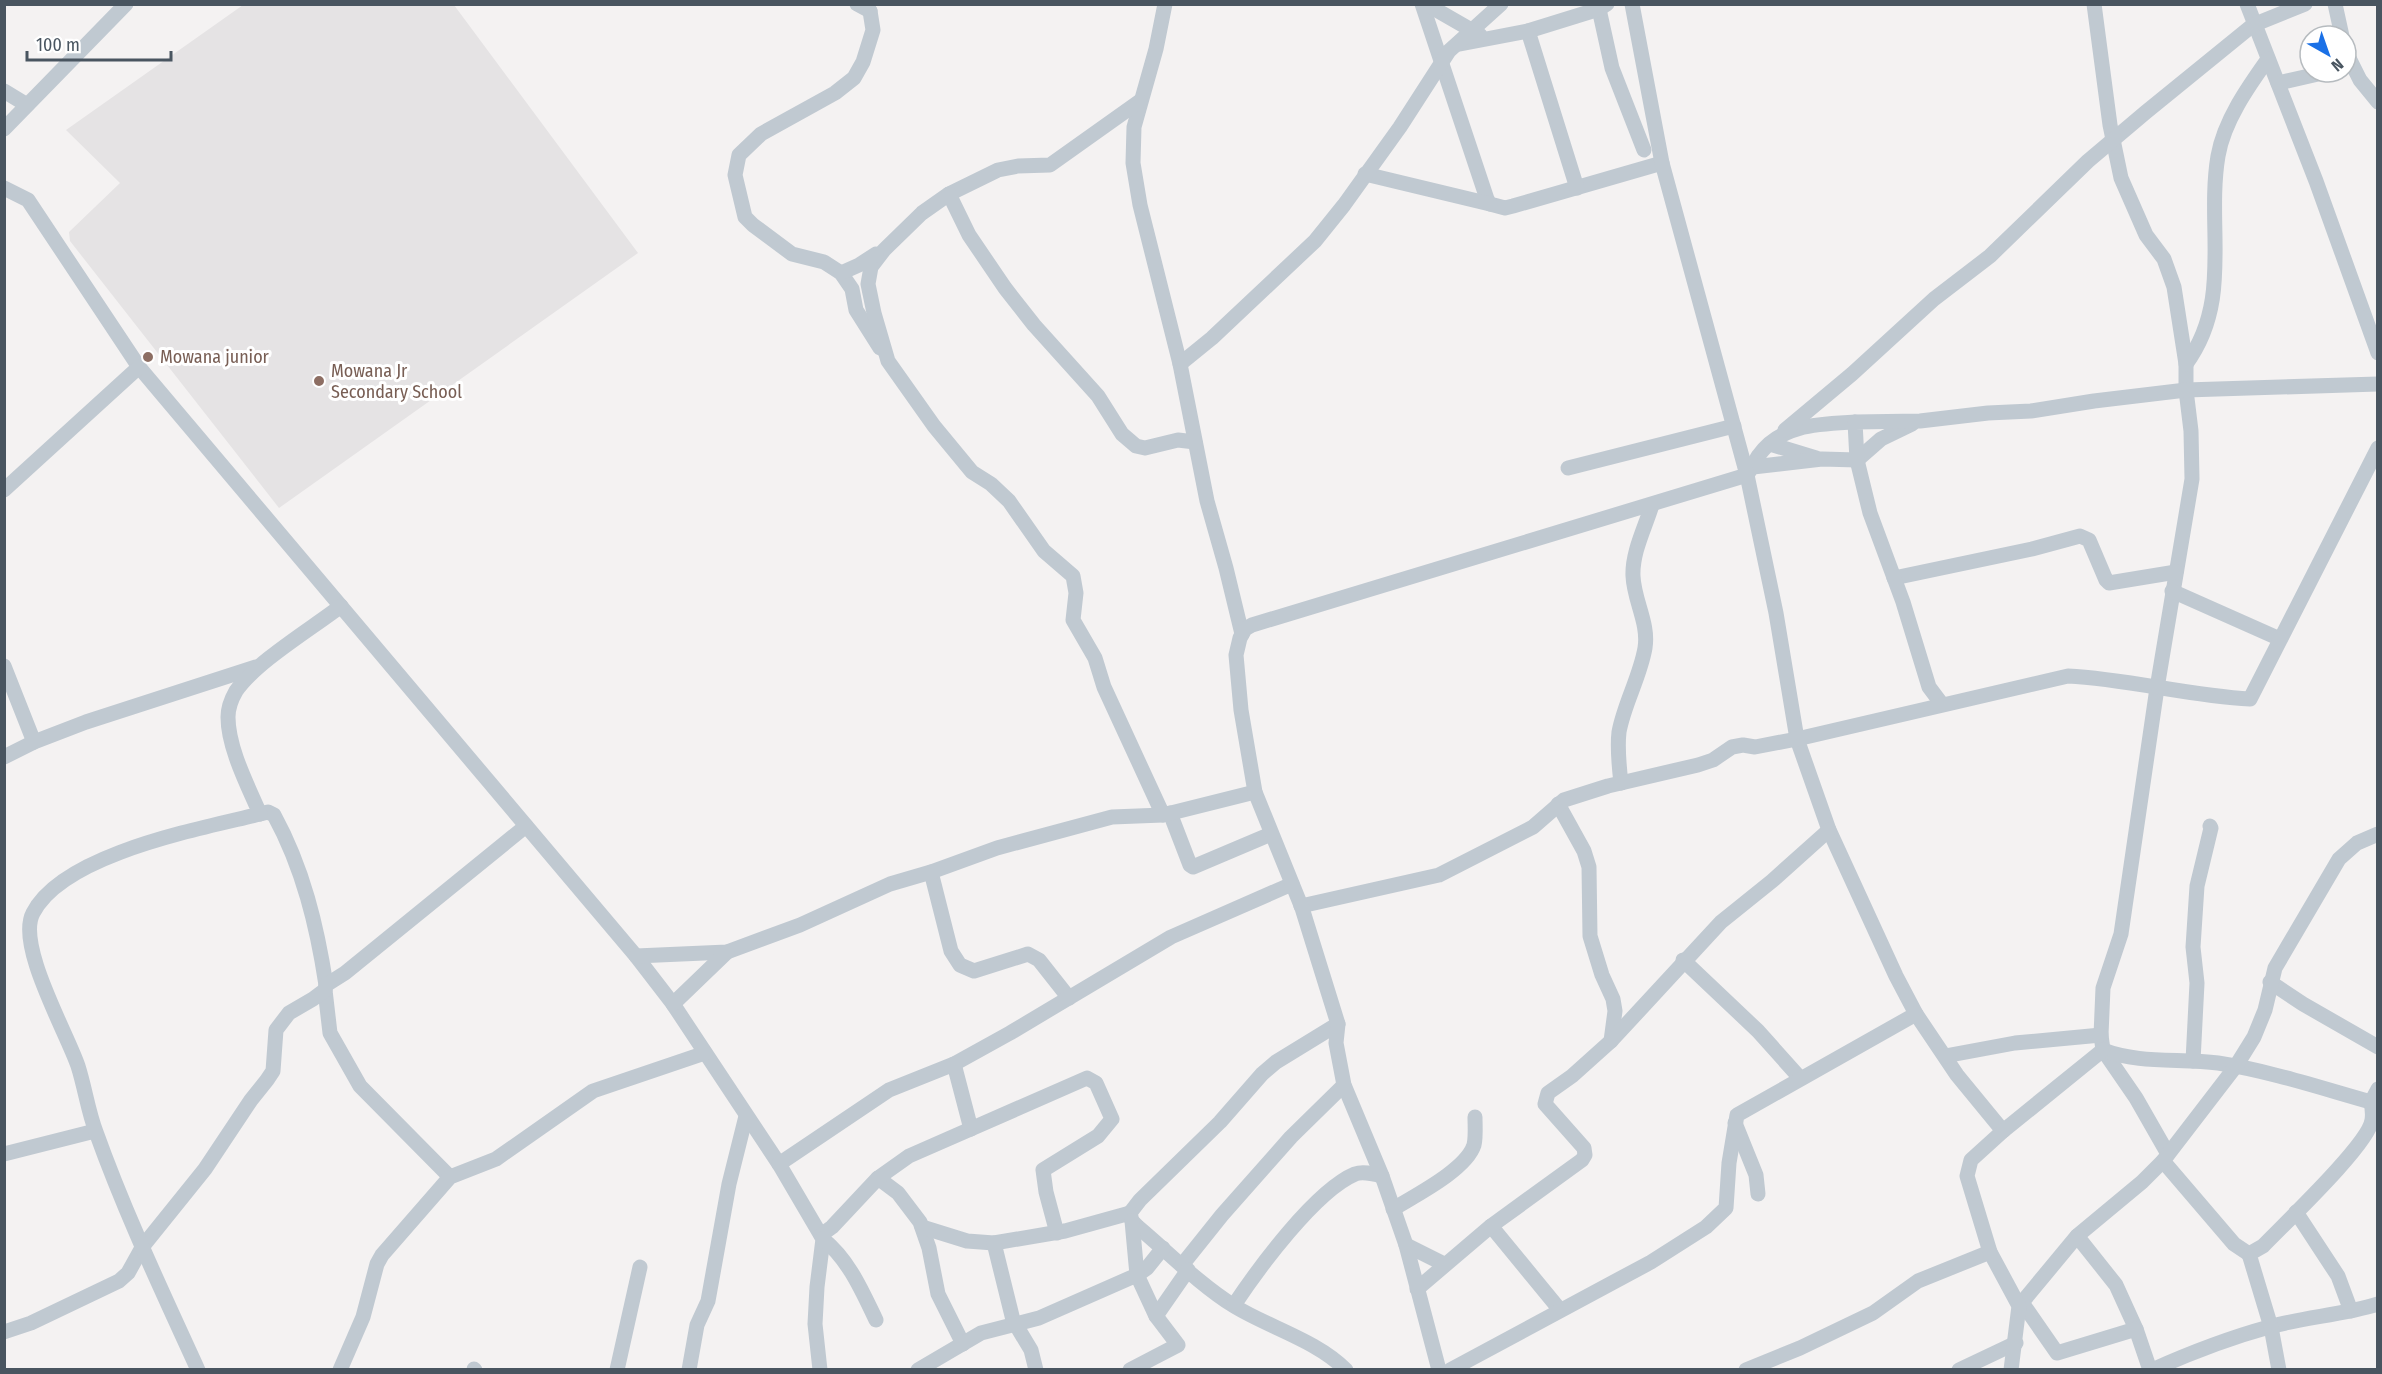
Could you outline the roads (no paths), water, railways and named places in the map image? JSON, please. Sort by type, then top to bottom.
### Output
[{"type":"street","points":[[4,129],[126,4]]},
{"type":"street","points":[[1165,4],[1156,49],[1134,127],[1133,163],[1140,205],[1180,364],[1207,501],[1242,634]]},
{"type":"street","points":[[1424,4],[1479,35]]},
{"type":"street","points":[[1424,4],[1441,64],[1486,199],[1490,204]]},
{"type":"street","points":[[1479,35],[1501,4]]},
{"type":"street","points":[[1632,4],[1662,163],[1734,426],[1750,471],[1797,738],[1829,830],[1896,976],[1916,1014],[1957,1075],[2003,1131]]},
{"type":"street","points":[[2094,4],[2110,125],[2121,178],[2146,235],[2164,259],[2174,287],[2186,364],[2192,479],[2172,591],[2121,934],[2103,988],[2102,1043],[2136,1098],[2166,1157],[2234,1244],[2249,1254],[2271,1327],[2279,1370]]},
{"type":"street","points":[[2247,4],[2253,25],[2278,82],[2373,322],[2378,353]]},
{"type":"street","points":[[1750,471],[1760,454],[1774,440],[1852,374],[1934,299],[1990,256],[2088,161],[2114,139],[2253,25],[2305,4]]},
{"type":"street","points":[[2335,4],[2339,24]]},
{"type":"street","points":[[869,7],[873,30],[863,62],[854,78],[835,93],[761,134],[739,155],[735,168],[741,207],[745,217],[792,254],[824,262],[841,273],[852,289],[856,310],[888,361],[934,426],[972,472],[991,484],[1009,501],[1044,551],[1073,576],[1076,593],[1073,620],[1095,658],[1104,687],[1190,865],[1192,867],[1271,834]]},
{"type":"street","points":[[1180,364],[1212,338],[1315,241],[1344,206],[1449,51],[1479,35],[1528,31],[1603,7],[1612,68],[1644,150]]},
{"type":"street","points":[[1528,31],[1577,188]]},
{"type":"street","points":[[2186,364],[2205,332],[2217,270],[2218,155],[2230,122],[2252,81],[2268,59]]},
{"type":"street","points":[[2278,82],[2298,78]]},
{"type":"street","points":[[2358,78],[2378,102]]},
{"type":"street","points":[[4,91],[27,105]]},
{"type":"street","points":[[888,361],[868,284],[871,267],[884,250],[922,213],[949,194],[998,170],[1018,166],[1050,165],[1140,101]]},
{"type":"street","points":[[1630,172],[1656,133]]},
{"type":"street","points":[[1365,174],[1497,207],[1513,206],[1662,163]]},
{"type":"street","points":[[4,188],[28,200],[139,367],[636,956],[672,1004],[779,1164],[822,1237],[845,1262],[876,1320]]},
{"type":"street","points":[[949,194],[969,235],[1005,288],[1034,325],[1098,396],[1122,434],[1136,446],[1145,448],[1178,440],[1195,442]]},
{"type":"street","points":[[841,273],[884,250]]},
{"type":"street","points":[[4,490],[139,367]]},
{"type":"street","points":[[1774,440],[1804,427],[1855,422],[1920,421],[1988,413],[2031,411],[2186,390],[2378,384]]},
{"type":"street","points":[[1439,1370],[1406,1245],[1382,1176],[1344,1085],[1336,1043],[1338,1024],[1301,906],[1255,792],[1237,679],[1236,646],[1242,634],[1252,625],[1652,506],[1750,471],[1822,459],[1857,460],[1881,439],[1920,421]]},
{"type":"street","points":[[1855,422],[1857,460],[1870,513],[1894,578],[1929,687],[1941,703]]},
{"type":"street","points":[[1568,468],[1734,426]]},
{"type":"street","points":[[1774,440],[1822,459]]},
{"type":"street","points":[[1301,906],[1439,875],[1533,827],[1558,804],[1580,794],[1698,765],[1713,760],[1732,747],[1743,745],[1755,747],[2068,676],[2096,677],[2221,698],[2250,699],[2378,448]]},
{"type":"street","points":[[1621,783],[1618,757],[1620,731],[1645,647],[1644,620],[1637,600],[1633,576],[1634,557],[1652,506]]},
{"type":"street","points":[[1894,578],[2032,549],[2080,536],[2089,540],[2109,583],[2176,572]]},
{"type":"street","points":[[2172,591],[2280,639]]},
{"type":"street","points":[[260,814],[239,764],[228,715],[236,691],[259,667],[341,606]]},
{"type":"street","points":[[4,666],[34,742]]},
{"type":"street","points":[[4,757],[34,742],[86,722],[259,667]]},
{"type":"street","points":[[1926,707],[1929,687]]},
{"type":"street","points":[[636,956],[727,952],[800,926],[890,884],[997,848],[1112,817],[1166,814],[1255,792]]},
{"type":"street","points":[[1558,804],[1584,851],[1589,867],[1590,936],[1602,975],[1613,999],[1615,1011],[1611,1041]]},
{"type":"street","points":[[198,1370],[95,1131],[78,1065],[49,1002],[30,938],[29,925],[33,912],[50,891],[70,875],[155,839],[268,812],[274,816],[302,879],[321,947],[330,1033],[360,1086],[450,1177]]},
{"type":"street","points":[[4,1332],[31,1323],[119,1281],[128,1274],[143,1246],[205,1169],[273,1071],[276,1030],[289,1013],[345,973],[526,826]]},
{"type":"street","points":[[2193,1060],[2197,983],[2193,947],[2194,923],[2197,886],[2210,826]]},
{"type":"street","points":[[1417,1289],[1491,1226],[1582,1160],[1585,1155],[1584,1148],[1545,1104],[1545,1098],[1611,1041],[1683,960],[1721,922],[1772,881],[1829,830]]},
{"type":"street","points":[[2011,1370],[2021,1305],[2077,1236],[2142,1182],[2166,1157],[2236,1066],[2254,1037],[2275,968],[2339,859],[2357,843],[2378,834]]},
{"type":"street","points":[[931,872],[951,951],[960,965],[974,971],[1028,954],[1039,960],[1069,998]]},
{"type":"street","points":[[779,1164],[889,1090],[954,1064],[1010,1034],[1170,937],[1292,884]]},
{"type":"street","points":[[672,1004],[727,952]]},
{"type":"street","points":[[1683,960],[1758,1032],[1800,1078]]},
{"type":"street","points":[[2270,982],[2303,1004],[2377,1046]]},
{"type":"street","points":[[1615,1011],[1632,1017]]},
{"type":"street","points":[[1450,1370],[1651,1262],[1706,1227],[1726,1208],[1734,1122],[1737,1114],[1916,1014]]},
{"type":"street","points":[[1130,1370],[1178,1345],[1156,1316],[1137,1275],[1131,1217],[1140,1200],[1220,1122],[1262,1074],[1276,1062],[1338,1024]]},
{"type":"street","points":[[1945,1056],[2015,1043],[2102,1043],[2117,1055],[2193,1060],[2236,1066],[2374,1095],[2372,1121],[2366,1134],[2341,1165],[2263,1246],[2249,1254]]},
{"type":"street","points":[[2102,1043],[1971,1160],[1967,1176],[1990,1252],[2021,1305],[2057,1353],[2136,1329]]},
{"type":"street","points":[[340,1370],[363,1317],[377,1264],[382,1255],[450,1177],[496,1159],[593,1091],[705,1053]]},
{"type":"street","points":[[954,1064],[971,1129]]},
{"type":"street","points":[[820,1370],[815,1324],[822,1237],[878,1178],[909,1156],[1087,1078],[1096,1083],[1112,1119],[1098,1136],[1085,1146],[1043,1170],[1046,1192],[1057,1233]]},
{"type":"street","points":[[1156,1316],[1185,1267],[1217,1220],[1291,1137],[1344,1085]]},
{"type":"street","points":[[689,1370],[697,1325],[708,1300],[729,1184],[747,1116]]},
{"type":"street","points":[[1393,1209],[1464,1161],[1474,1143],[1475,1117]]},
{"type":"street","points":[[1734,1122],[1756,1175],[1758,1194]]},
{"type":"street","points":[[4,1154],[95,1131]]},
{"type":"street","points":[[1234,1305],[1270,1256],[1316,1203],[1355,1173],[1382,1176]]},
{"type":"street","points":[[878,1178],[910,1206],[922,1227],[929,1248],[938,1294],[963,1344]]},
{"type":"street","points":[[2296,1212],[2338,1276],[2351,1311]]},
{"type":"street","points":[[922,1227],[967,1241],[994,1243],[1057,1233],[1131,1217]]},
{"type":"street","points":[[1131,1217],[1162,1248],[1234,1305],[1328,1355],[1346,1370]]},
{"type":"street","points":[[1491,1226],[1560,1310]]},
{"type":"street","points":[[2077,1236],[2116,1285],[2151,1370],[2208,1346],[2271,1327],[2378,1304]]},
{"type":"street","points":[[994,1243],[1005,1294],[1016,1326],[1031,1350],[1036,1370]]},
{"type":"street","points":[[1406,1245],[1444,1264]]},
{"type":"street","points":[[918,1370],[981,1333],[1016,1326],[1137,1275],[1147,1268],[1162,1248]]},
{"type":"street","points":[[1748,1369],[1800,1348],[1873,1313],[1918,1281],[1990,1252]]},
{"type":"street","points":[[617,1370],[640,1267]]},
{"type":"street","points":[[1959,1370],[2016,1342]]},
{"type":"place","name":"Mowana junior","points":[[148,357]]},
{"type":"place","name":"Mowana Jr Secondary School","points":[[319,381]]}]
